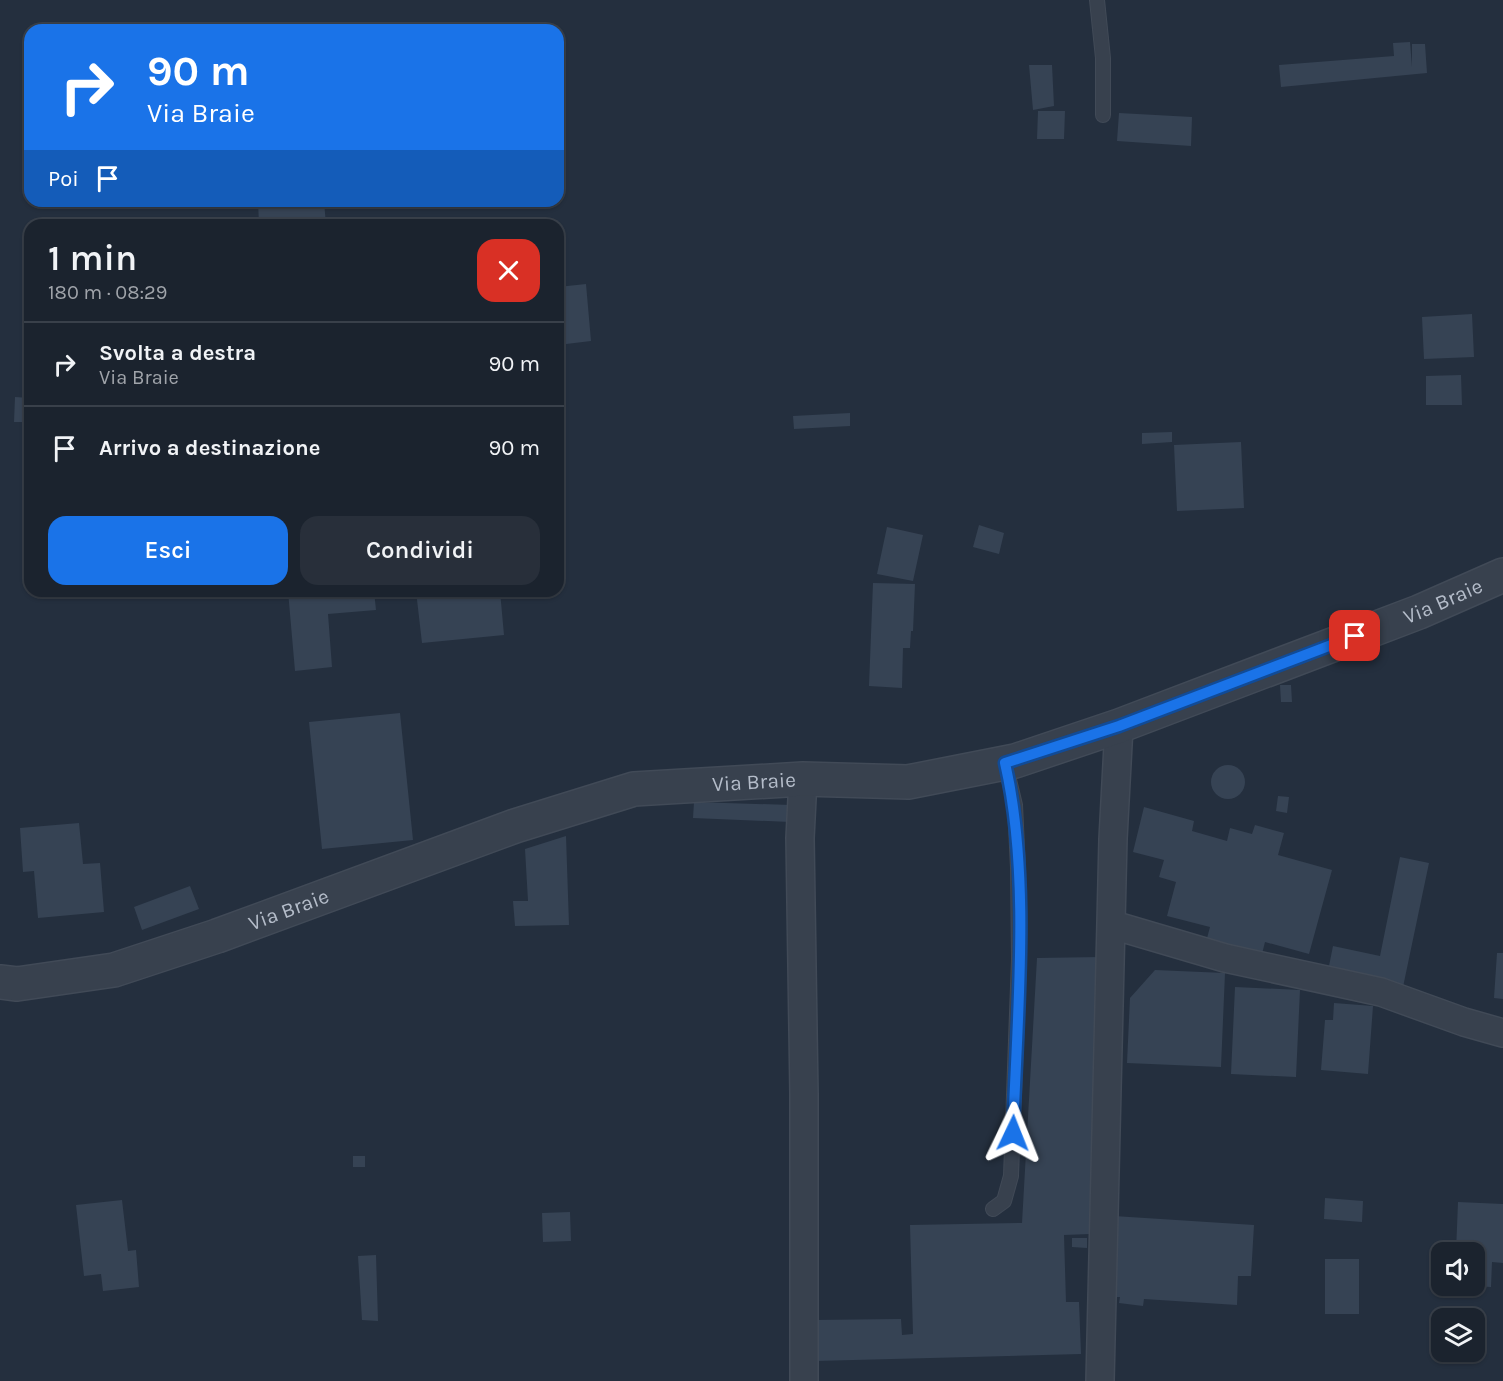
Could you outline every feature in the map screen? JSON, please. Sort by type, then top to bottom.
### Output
[{"type":"street","name":"Via Braie","points":[[0,982],[17,984],[114,970],[217,936],[514,826],[634,789],[803,779],[908,782],[1005,763],[1119,726],[1419,612],[1503,575]]},
{"type":"street","points":[[1100,1381],[1113,925],[1113,839],[1119,726]]},
{"type":"street","points":[[803,779],[800,838],[804,1094],[804,1381]]},
{"type":"street","points":[[1113,925],[1226,958],[1381,992],[1464,1023],[1503,1033]]},
{"type":"lane","points":[[1097,0],[1102,58],[1102,115]]},
{"type":"lane","points":[[993,1209],[1004,1201],[1011,1176],[1019,959],[1015,805],[1005,763]]},
{"type":"building","points":[[1410,42],[1412,67],[1412,44],[1425,44],[1427,73],[1281,87],[1279,65],[1394,56],[1393,43]]},
{"type":"building","points":[[1029,65],[1052,65],[1054,106],[1033,110]]},
{"type":"building","points":[[1038,111],[1065,111],[1064,139],[1037,139]]},
{"type":"building","points":[[1119,113],[1192,117],[1191,146],[1117,141]]},
{"type":"building","points":[[258,207],[324,207],[326,219],[259,219]]},
{"type":"building","points":[[586,284],[591,341],[564,344],[564,286]]},
{"type":"building","points":[[1472,314],[1474,357],[1424,359],[1422,317]]},
{"type":"building","points":[[1461,375],[1462,405],[1426,405],[1426,376]]},
{"type":"building","points":[[15,397],[24,398],[24,422],[14,422]]},
{"type":"building","points":[[850,413],[850,426],[794,429],[793,416]]},
{"type":"building","points":[[1172,432],[1172,442],[1142,444],[1142,433]]},
{"type":"building","points":[[1241,442],[1244,508],[1177,511],[1174,445]]},
{"type":"building","points":[[979,525],[1004,533],[999,554],[973,547]]},
{"type":"building","points":[[887,527],[923,535],[913,581],[877,574]]},
{"type":"building","points":[[873,583],[915,584],[910,648],[903,648],[902,688],[869,686]]},
{"type":"building","points":[[289,597],[375,597],[376,610],[328,614],[332,667],[295,671]]},
{"type":"building","points":[[417,597],[501,597],[504,635],[422,643]]},
{"type":"building","points":[[1280,685],[1291,685],[1292,702],[1281,702]]},
{"type":"building","points":[[400,713],[413,840],[322,849],[309,722]]},
{"type":"building","points":[[1228,765],[1240,770],[1245,782],[1240,794],[1228,799],[1216,794],[1211,782],[1216,770]]},
{"type":"building","points":[[1278,796],[1289,797],[1287,813],[1276,811]]},
{"type":"building","points":[[694,802],[791,805],[790,822],[693,818]]},
{"type":"building","points":[[1144,807],[1194,821],[1192,831],[1227,841],[1230,828],[1252,834],[1255,825],[1284,833],[1278,855],[1332,870],[1309,954],[1265,942],[1261,958],[1206,942],[1210,927],[1167,916],[1176,882],[1159,877],[1164,860],[1133,852]]},
{"type":"building","points":[[79,823],[83,864],[100,863],[104,912],[38,918],[34,871],[23,872],[20,828]]},
{"type":"building","points":[[566,836],[569,925],[515,926],[513,901],[528,901],[525,849]]},
{"type":"building","points":[[1400,857],[1429,863],[1403,987],[1328,971],[1333,946],[1380,956]]},
{"type":"building","points":[[190,886],[199,909],[142,930],[134,907]]},
{"type":"building","points":[[1497,953],[1503,953],[1503,999],[1494,998]]},
{"type":"building","points":[[1101,957],[1090,1234],[1064,1235],[1066,1302],[1079,1302],[1081,1354],[815,1361],[813,1320],[901,1319],[902,1335],[913,1334],[910,1225],[1022,1223],[1037,958]]},
{"type":"building","points":[[1155,970],[1225,973],[1221,1067],[1127,1063],[1130,998]]},
{"type":"building","points":[[1235,987],[1300,990],[1296,1077],[1231,1074]]},
{"type":"building","points":[[1334,1003],[1373,1006],[1368,1074],[1321,1070],[1325,1020],[1333,1020]]},
{"type":"building","points":[[353,1156],[365,1156],[365,1167],[353,1167]]},
{"type":"building","points":[[1325,1198],[1363,1201],[1362,1222],[1324,1219]]},
{"type":"building","points":[[122,1200],[128,1251],[136,1250],[139,1287],[103,1291],[101,1274],[84,1276],[76,1205]]},
{"type":"building","points":[[1458,1202],[1503,1204],[1503,1263],[1492,1262],[1491,1287],[1485,1287],[1485,1242],[1456,1242]]},
{"type":"building","points":[[570,1212],[571,1241],[543,1242],[542,1213]]},
{"type":"building","points":[[1114,1216],[1254,1225],[1251,1276],[1238,1276],[1237,1305],[1144,1299],[1143,1306],[1119,1303],[1120,1297],[1109,1297]]},
{"type":"building","points":[[1072,1238],[1087,1238],[1087,1248],[1072,1247]]},
{"type":"building","points":[[376,1255],[378,1321],[362,1320],[358,1256]]},
{"type":"building","points":[[1325,1259],[1359,1259],[1359,1314],[1325,1314]]},
{"type":"route","points":[[1013,1133],[1019,959],[1018,868],[1015,805],[1005,763],[1119,726],[1355,636]]}]
